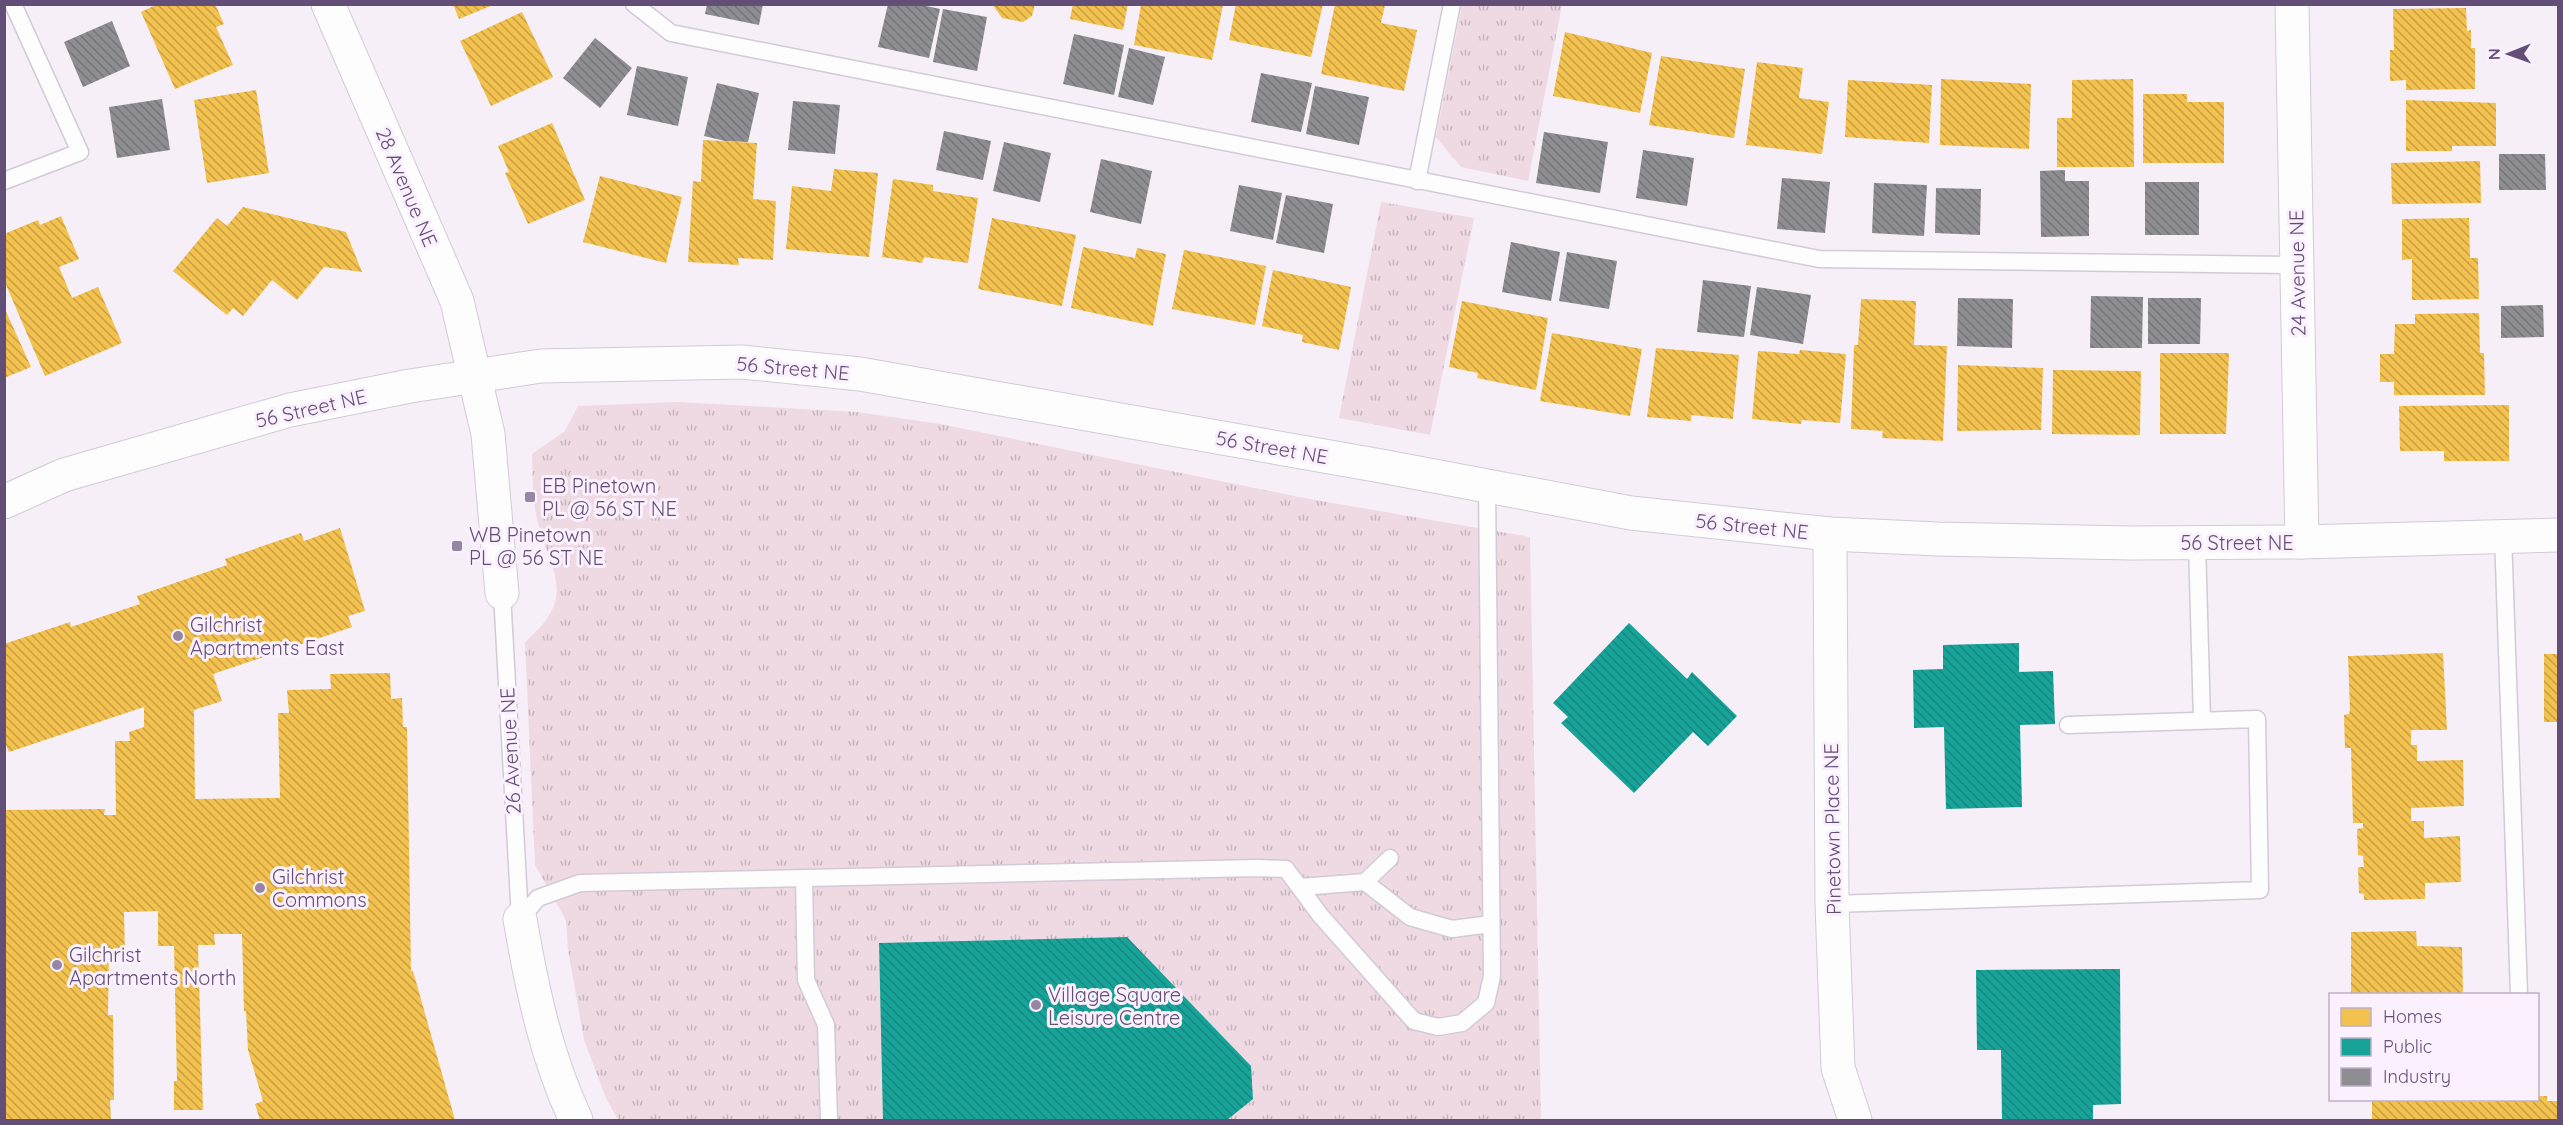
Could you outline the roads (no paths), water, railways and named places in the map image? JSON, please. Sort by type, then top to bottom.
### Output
[{"type":"street","name":"28 Avenue NE","points":[[328,4],[457,302],[474,374]]},
{"type":"street","name":"24 Avenue NE","points":[[2292,4],[2302,542]]},
{"type":"street","name":"56 Street NE","points":[[4,502],[64,475],[290,411],[474,374],[541,366],[742,362],[860,374],[1631,513],[1830,534],[1949,539],[2197,543],[2559,535]]},
{"type":"street","name":"26 Avenue NE","points":[[474,374],[488,434],[502,593]]},
{"type":"street","name":"Pinetown Place NE","points":[[1830,534],[1832,904],[1838,1068],[1855,1120]]},
{"type":"street","name":"26 Avenue NE","points":[[520,919],[539,1020],[564,1095],[576,1120]]},
{"type":"lane","points":[[4,181],[80,152],[13,4]]},
{"type":"lane","points":[[634,4],[670,33],[1819,259],[2297,265]]},
{"type":"lane","points":[[1417,181],[1452,4]]},
{"type":"lane","points":[[520,919],[538,898],[580,883],[1286,869],[1320,915],[1414,1021],[1438,1027],[1462,1023],[1486,1003],[1492,976],[1487,486]]},
{"type":"lane","points":[[2503,535],[2518,993]]},
{"type":"lane","points":[[2197,543],[2202,720]]},
{"type":"lane","name":"26 Avenue NE","points":[[502,593],[520,919]]},
{"type":"lane","points":[[1832,904],[2260,890],[2257,718],[2068,725]]},
{"type":"lane","points":[[1301,887],[1365,882],[1390,858]]},
{"type":"lane","points":[[804,879],[806,980],[826,1025],[829,1120]]},
{"type":"lane","points":[[1365,882],[1410,917],[1452,929],[1491,924]]},
{"type":"place","name":"EB Pinetown PL @ 56 ST NE","points":[[530,497]]},
{"type":"place","name":"WB Pinetown PL @ 56 ST NE","points":[[457,546]]},
{"type":"place","name":"Gilchrist Apartments East","points":[[178,636]]},
{"type":"place","name":"Gilchrist Commons","points":[[260,888]]},
{"type":"place","name":"Gilchrist Apartments North","points":[[57,965]]},
{"type":"place","name":"Village Square Leisure Centre","points":[[1036,1005]]}]
